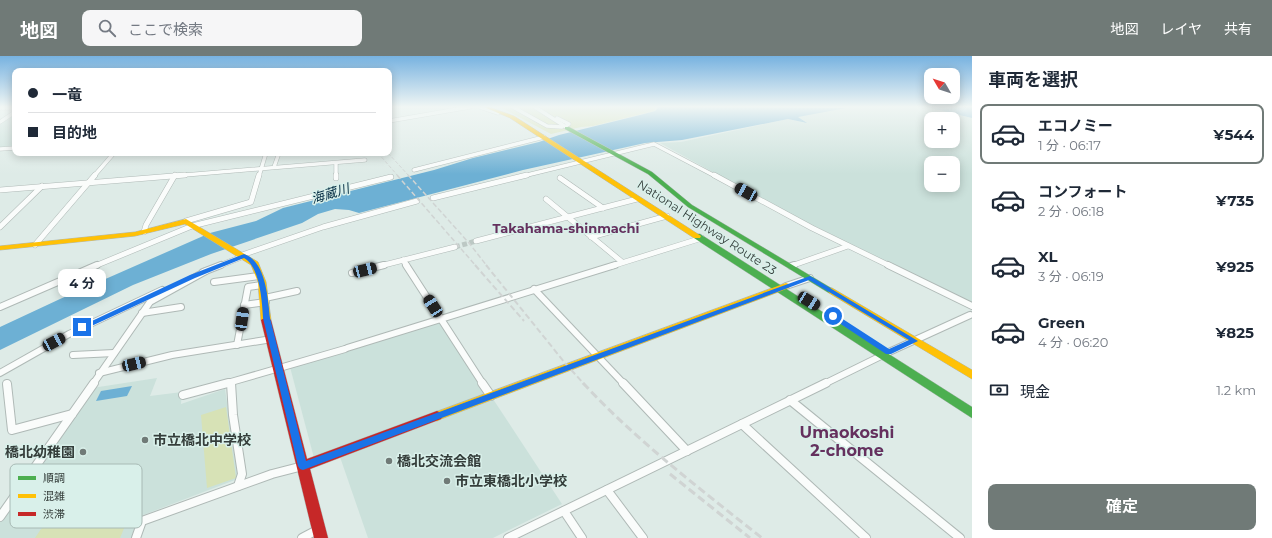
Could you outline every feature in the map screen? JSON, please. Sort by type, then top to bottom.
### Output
[{"type":"main road","name":"National Highway Route 23","points":[[533,129],[546,137]]},
{"type":"main road","name":"National Highway Route 23","points":[[535,129],[886,354],[972,413]]},
{"type":"main road","points":[[570,129],[656,177],[690,206],[972,375]]},
{"type":"main road","name":"National Highway Route 23","points":[[582,160],[665,216],[782,287]]},
{"type":"main road","points":[[0,248],[144,232],[190,225],[254,262],[265,300],[266,318],[320,534]]},
{"type":"main road","points":[[303,466],[782,287]]},
{"type":"main road","name":"National Highway Route 23","points":[[886,354],[972,405]]},
{"type":"street","points":[[414,170],[546,137]]},
{"type":"street","points":[[433,198],[582,160],[647,145],[659,145],[848,246],[972,306]]},
{"type":"street","points":[[0,149],[12,148]]},
{"type":"street","points":[[35,245],[111,156]]},
{"type":"street","points":[[0,307],[190,225],[251,202],[265,156]]},
{"type":"street","points":[[274,167],[278,156]]},
{"type":"street","points":[[0,190],[365,160]]},
{"type":"street","points":[[582,160],[637,199],[665,216]]},
{"type":"street","points":[[336,162],[336,178]]},
{"type":"street","points":[[144,232],[146,225],[175,175]]},
{"type":"street","points":[[190,225],[391,177]]},
{"type":"street","points":[[560,178],[603,208]]},
{"type":"street","points":[[0,227],[42,186]]},
{"type":"street","points":[[546,199],[622,262]]},
{"type":"street","points":[[476,241],[637,199]]},
{"type":"street","points":[[0,373],[82,327],[243,255],[323,227],[417,201]]},
{"type":"street","points":[[591,237],[665,216]]},
{"type":"street","points":[[183,395],[346,348],[702,238]]},
{"type":"street","points":[[791,266],[848,246]]},
{"type":"street","points":[[352,273],[455,247]]},
{"type":"street","points":[[403,260],[491,396]]},
{"type":"street","points":[[37,464],[99,373],[153,300],[206,271]]},
{"type":"street","points":[[782,287],[810,278]]},
{"type":"street","points":[[214,282],[260,280]]},
{"type":"street","points":[[237,345],[248,287],[260,280]]},
{"type":"street","points":[[534,289],[687,451]]},
{"type":"street","points":[[244,305],[297,291]]},
{"type":"street","points":[[142,313],[181,307]]},
{"type":"street","points":[[508,538],[524,535],[564,511],[790,400],[970,315]]},
{"type":"street","points":[[99,373],[172,355],[272,339]]},
{"type":"street","points":[[72,355],[114,353]]},
{"type":"street","points":[[231,382],[233,415],[242,474],[238,486]]},
{"type":"street","points":[[7,384],[9,407],[12,414],[12,430],[72,414]]},
{"type":"street","points":[[790,400],[960,538]]},
{"type":"street","points":[[742,424],[866,538]]},
{"type":"street","points":[[142,521],[272,474],[303,466]]},
{"type":"street","points":[[607,490],[643,538]]},
{"type":"street","points":[[0,516],[10,502]]},
{"type":"street","points":[[564,511],[582,538]]},
{"type":"street","points":[[136,538],[140,528]]},
{"type":"street","points":[[302,538],[320,534]]},
{"type":"shaded area","points":[[0,129],[12,129],[12,147],[0,148]]},
{"type":"shaded area","points":[[739,129],[924,129],[924,148],[960,148],[960,129],[972,129],[972,304],[780,209],[660,143],[681,142]]},
{"type":"shaded area","points":[[439,321],[486,395],[314,458],[290,367]]},
{"type":"shaded area","name":"市立橋北中学校","points":[[157,378],[150,396],[182,392],[181,404],[225,389],[238,475],[235,480],[142,515],[142,464],[40,464],[92,388]]},
{"type":"shaded area","name":"市立東橋北小学校","points":[[493,399],[562,504],[493,538],[368,538],[340,457]]},
{"type":"shaded area","name":"市立橋北中学校","points":[[10,507],[10,528],[134,528],[131,538],[0,538],[0,522]]},
{"type":"green space","points":[[542,129],[570,129],[551,134]]},
{"type":"green space","points":[[226,407],[236,478],[207,488],[201,415]]},
{"type":"green space","points":[[124,528],[120,538],[35,538],[41,529]]},
{"type":"water","points":[[581,129],[735,129],[682,140],[645,143],[523,170],[359,213],[349,210],[335,209],[318,214],[302,223],[211,254],[133,285],[0,350],[0,327],[210,233],[256,221],[283,208],[434,170],[473,158],[539,142]]},
{"type":"water","points":[[132,386],[127,396],[96,401],[101,391]]},
{"type":"tunnel","points":[[455,247],[476,241]]},
{"type":"railway","points":[[381,156],[398,176]]},
{"type":"railway","points":[[391,156],[409,176]]},
{"type":"railway","points":[[397,175],[476,266]]},
{"type":"railway","points":[[408,175],[469,243],[487,266]]},
{"type":"railway","points":[[475,265],[524,321]]},
{"type":"railway","points":[[486,265],[565,363],[584,384]]},
{"type":"railway","points":[[584,384],[647,445],[692,483],[762,538]]},
{"type":"railway","points":[[670,474],[750,538]]},
{"type":"traffic: fast","points":[[570,129],[650,173],[690,206],[832,291]]},
{"type":"traffic: fast","points":[[697,236],[972,413]]},
{"type":"traffic: slow","points":[[531,129],[697,236]]},
{"type":"traffic: slow","points":[[0,248],[135,234],[186,221],[255,264],[262,282],[266,320]]},
{"type":"traffic: slow","points":[[437,416],[786,286]]},
{"type":"traffic: slow","points":[[832,291],[972,375]]},
{"type":"traffic: jam","points":[[266,320],[303,466]]},
{"type":"traffic: jam","points":[[321,538],[303,466],[437,416]]},
{"type":"place","name":"市立橋北中学校","points":[[145,440]]},
{"type":"place","name":"橋北幼稚園","points":[[83,452]]},
{"type":"place","name":"橋北交流会館","points":[[389,461]]},
{"type":"place","name":"市立東橋北小学校","points":[[447,481]]},
{"type":"district","name":"Takahama-shinmachi","points":[[566,228]]},
{"type":"district","name":"Umaokoshi 2-chome","points":[[847,441]]},
{"type":"route","points":[[82,327],[193,276],[244,256],[249,258],[256,266],[265,298],[266,318],[303,466],[598,357],[779,288],[810,278],[915,341],[889,352],[833,316]]},
{"type":"water label","name":"海蔵川","points":[[330,193]]}]
